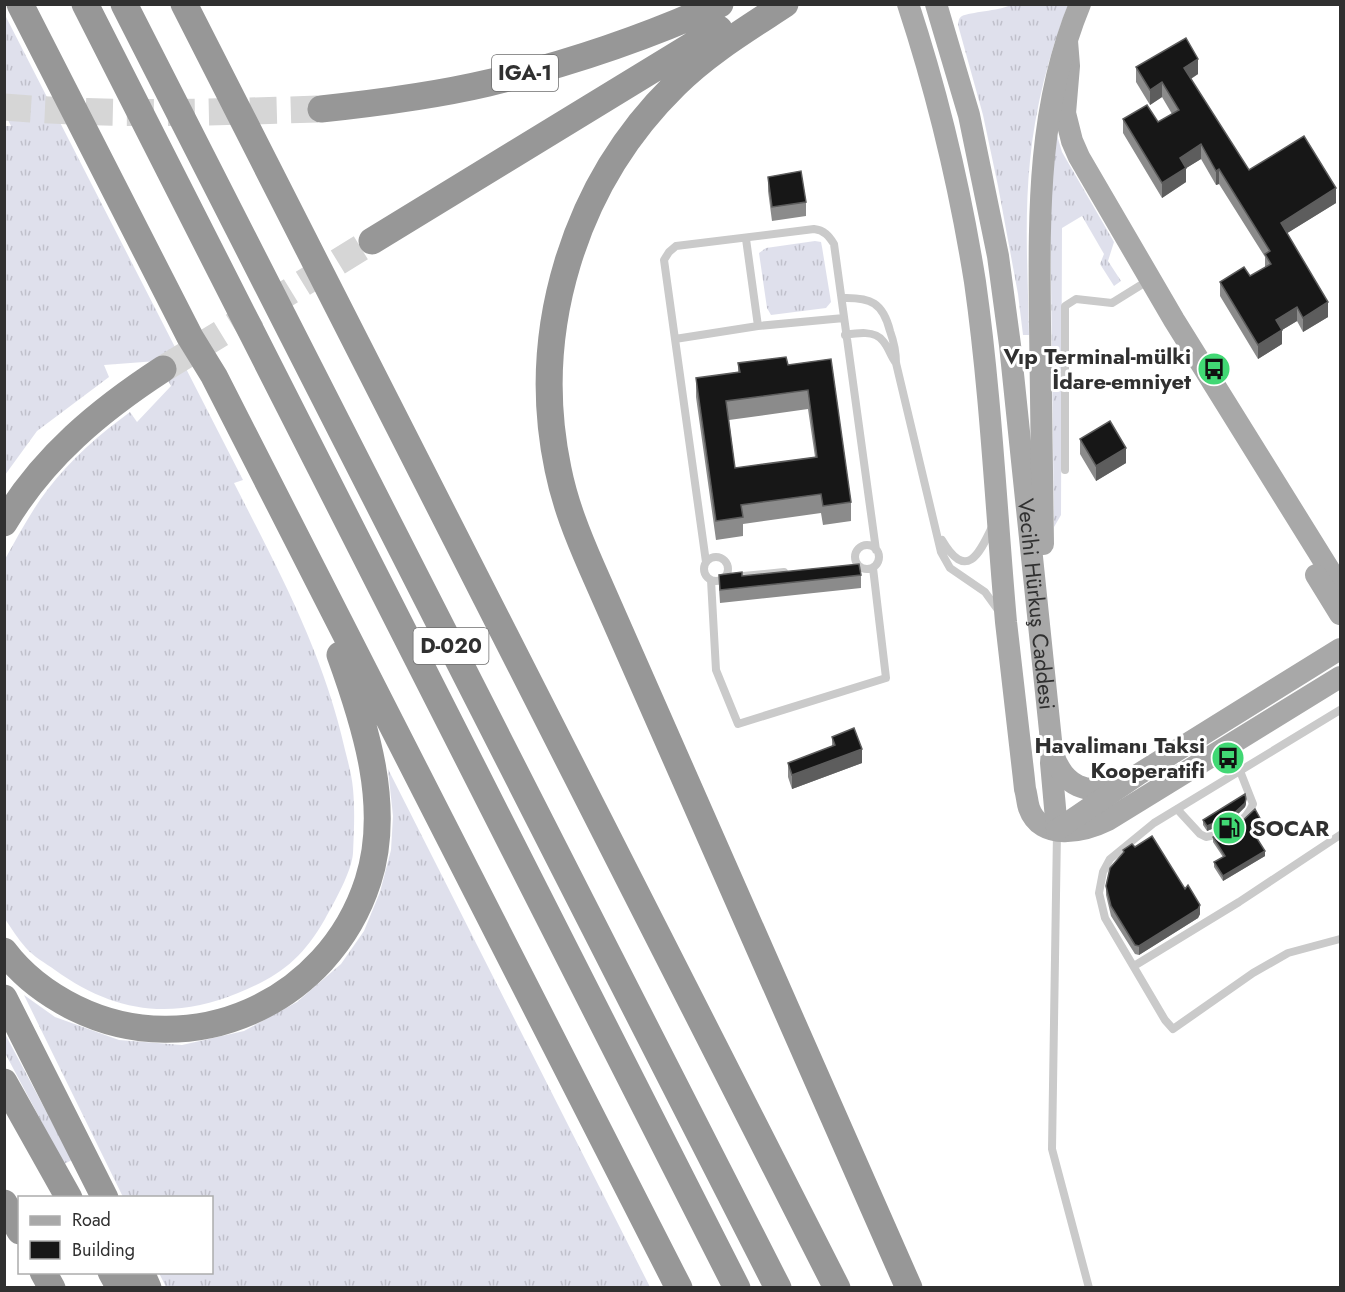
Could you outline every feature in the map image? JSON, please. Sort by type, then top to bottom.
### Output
[{"type":"highway","points":[[21,4],[190,337],[214,376],[679,1287]]},
{"type":"highway","name":"D-020","points":[[85,4],[737,1287]]},
{"type":"highway","name":"D-020","points":[[124,4],[778,1287]]},
{"type":"highway","points":[[184,4],[837,1287]]},
{"type":"highway","name":"IGA-1","points":[[321,109],[405,99],[486,83],[574,60],[676,24],[720,4]]},
{"type":"highway","points":[[372,241],[759,4]]},
{"type":"highway","points":[[785,4],[709,55],[675,85],[631,135],[602,179],[586,211],[572,248],[553,323],[549,361],[552,432],[564,494],[591,568],[909,1287]]},
{"type":"highway","points":[[4,951],[30,978],[48,991],[64,1002],[104,1020],[148,1029],[198,1027],[234,1018],[266,1005],[308,975],[337,944],[357,909],[368,880],[377,831],[377,801],[362,724],[351,685],[326,621],[197,363],[190,337]]},
{"type":"highway","points":[[4,523],[39,474],[74,436],[111,404],[164,369]]},
{"type":"highway","points":[[4,998],[62,1108],[105,1196]]},
{"type":"highway","points":[[4,1082],[68,1196]]},
{"type":"highway","points":[[4,1203],[16,1230]]},
{"type":"highway","points":[[44,1274],[52,1287]]},
{"type":"highway","points":[[112,1274],[120,1287]]},
{"type":"main road","name":"Vecihi Hürkuş Caddesi","points":[[908,4],[939,106],[953,165],[973,271],[1025,789],[1030,809],[1037,821],[1047,829],[1057,830],[1051,763],[1052,750],[1010,345],[998,256],[969,115],[936,4]]},
{"type":"main road","points":[[1038,617],[1043,562],[1041,188],[1047,124],[1058,72],[1080,4]]},
{"type":"main road","points":[[1068,41],[1069,66],[1065,113],[1072,141],[1079,157],[1150,279],[1341,587]]},
{"type":"main road","points":[[1150,279],[1147,295],[1151,308],[1341,614]]},
{"type":"main road","points":[[1057,830],[1139,774],[1341,649]]},
{"type":"main road","points":[[1057,830],[1073,831],[1095,826],[1108,820],[1341,677]]},
{"type":"main road","points":[[1052,750],[1057,766],[1068,780],[1088,790],[1111,786],[1139,774]]},
{"type":"lane","points":[[846,566],[857,565],[866,570],[873,568],[878,562],[834,244],[821,230],[814,229],[676,246],[664,260],[664,268],[706,562],[704,572],[711,580],[716,670],[738,724],[886,678],[873,568]]},
{"type":"lane","points":[[746,239],[758,326]]},
{"type":"lane","points":[[1065,470],[1065,306],[1076,299],[1112,303],[1150,279]]},
{"type":"lane","points":[[842,298],[857,297],[869,301],[881,308],[886,315],[896,349],[896,363],[941,552],[950,568],[985,592],[1007,624]]},
{"type":"lane","points":[[675,339],[758,326],[844,318]]},
{"type":"lane","points":[[845,335],[869,334],[878,337],[883,341],[896,363]]},
{"type":"lane","points":[[938,533],[948,551],[955,558],[962,561],[970,560],[982,548],[997,515]]},
{"type":"lane","points":[[857,565],[854,555],[858,548],[870,546],[876,550]]},
{"type":"lane","points":[[706,562],[715,557],[723,559],[728,569],[724,578]]},
{"type":"lane","points":[[711,580],[719,581],[724,578],[791,571]]},
{"type":"lane","points":[[1341,710],[1177,809],[1123,847],[1110,859],[1103,872],[1099,893],[1106,918],[1165,1020],[1173,1029],[1253,973],[1288,952],[1341,939]]},
{"type":"lane","points":[[1177,809],[1200,834],[1206,837],[1220,835],[1248,816],[1253,804],[1240,771]]},
{"type":"lane","points":[[1057,830],[1052,1149],[1089,1287]]},
{"type":"lane","points":[[1134,966],[1239,902],[1341,835]]},
{"type":"green space","points":[[1011,5],[1068,5],[1044,82],[1032,141],[1027,226],[1029,335],[1023,335],[1018,294],[998,186],[983,115],[958,25],[962,16]]},
{"type":"green space","points":[[5,15],[243,480],[234,483],[283,580],[312,646],[336,714],[352,779],[354,813],[352,860],[342,887],[308,945],[289,965],[253,987],[213,1002],[189,1007],[143,1008],[99,995],[77,984],[32,954],[5,919],[4,561],[36,506],[66,467],[130,412],[137,422],[171,386],[157,361],[104,365],[109,377],[37,431],[5,475],[4,126],[11,126],[5,114]]},
{"type":"green space","points":[[1056,132],[1062,152],[1114,242],[1108,261],[1121,281],[1114,286],[1100,264],[1104,254],[1082,216],[1062,228],[1061,515],[1054,527],[1050,196]]},
{"type":"green space","points":[[821,242],[831,302],[826,308],[771,315],[767,308],[759,253],[766,248]]},
{"type":"green space","points":[[388,769],[650,1287],[166,1287],[160,1274],[213,1274],[213,1196],[123,1196],[24,995],[55,1017],[119,1040],[182,1045],[244,1031],[297,1002],[341,964],[364,931],[380,892],[391,850],[393,816]]},
{"type":"green space","points":[[4,1032],[72,1160],[64,1164],[5,1053]]},
{"type":"building","points":[[1186,38],[1198,59],[1184,68],[1249,170],[1304,136],[1336,188],[1281,223],[1328,302],[1303,318],[1297,307],[1276,320],[1282,330],[1258,345],[1220,282],[1244,267],[1250,276],[1271,264],[1265,254],[1270,251],[1219,169],[1216,171],[1201,144],[1180,158],[1186,168],[1162,183],[1123,119],[1147,105],[1158,122],[1179,110],[1162,82],[1150,90],[1136,67]]},
{"type":"building","points":[[801,171],[806,202],[772,207],[768,177]]},
{"type":"building","points":[[786,357],[788,365],[831,359],[851,502],[823,506],[821,494],[741,505],[743,517],[716,521],[696,378],[740,372],[738,363]],"holes":[[[808,390],[817,457],[735,468],[726,401]]]},
{"type":"building","points":[[1110,421],[1126,448],[1096,466],[1080,439]]},
{"type":"building","points":[[859,564],[861,575],[720,590],[719,575],[742,572],[742,576]]},
{"type":"building","points":[[854,728],[862,749],[792,775],[788,763],[835,745],[832,737]]},
{"type":"building","points":[[1245,794],[1245,803],[1231,816],[1207,826],[1203,820]]},
{"type":"building","points":[[1255,809],[1262,822],[1251,829],[1265,851],[1223,876],[1214,862],[1225,856],[1213,837],[1237,826]]},
{"type":"building","points":[[1152,836],[1185,889],[1188,885],[1200,905],[1198,909],[1139,946],[1135,945],[1111,906],[1106,886],[1110,868],[1124,852],[1123,850],[1132,844],[1135,847]]},
{"type":"tunnel","points":[[4,107],[123,112],[321,109]]},
{"type":"tunnel","points":[[163,369],[372,241]]},
{"type":"place","name":"Vıp Terminal-mülki İdare-emniyet","points":[[1214,369]]},
{"type":"place","name":"Havalimanı Taksi Kooperatifi","points":[[1228,758]]},
{"type":"place","name":"SOCAR","points":[[1229,828]]}]
